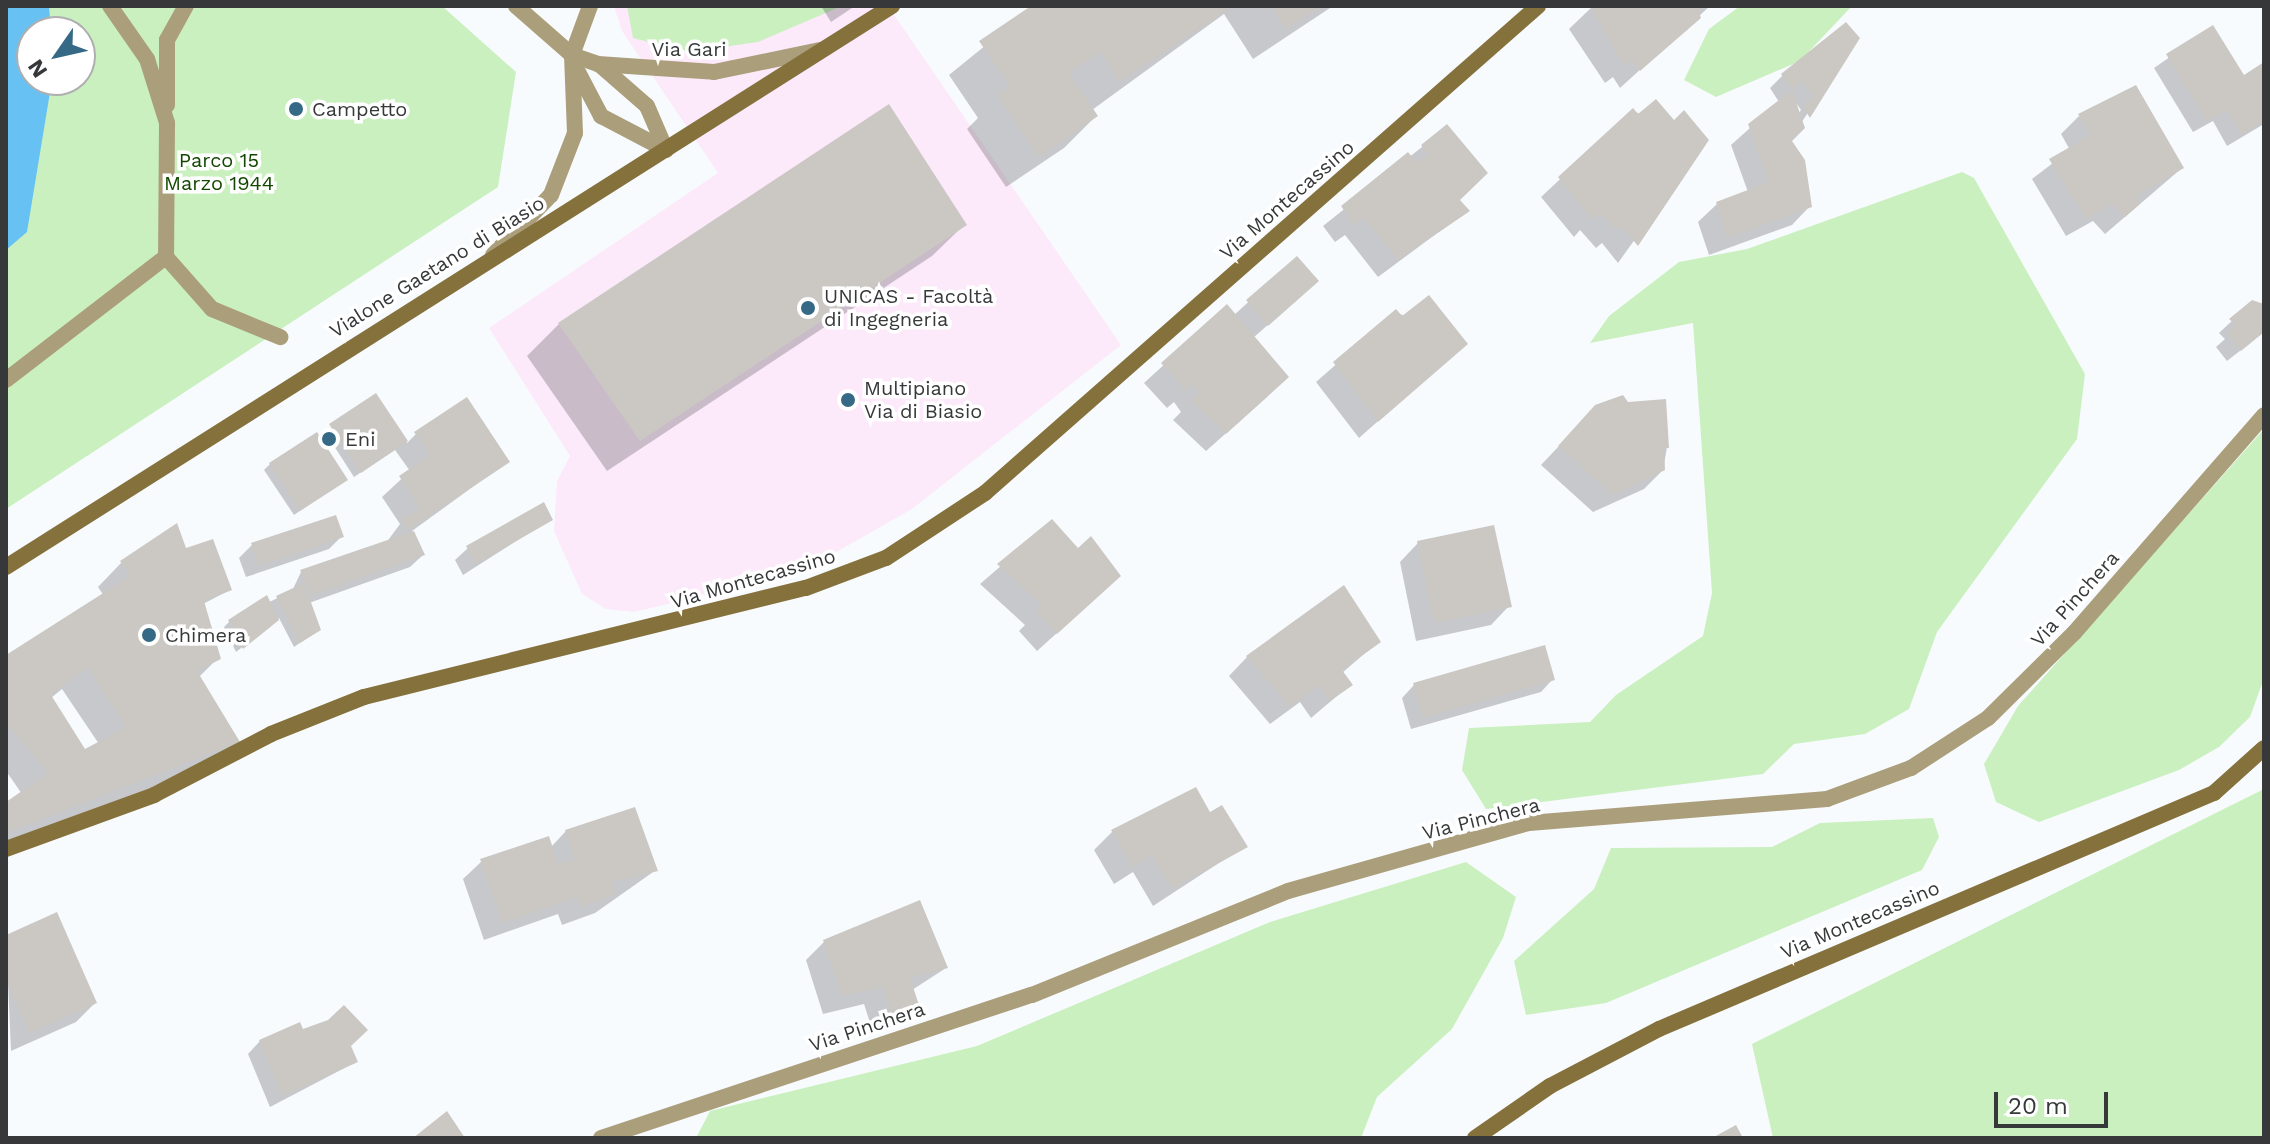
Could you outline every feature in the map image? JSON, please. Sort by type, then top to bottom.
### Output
[{"type":"street","points":[[110,6],[147,59],[167,123]]},
{"type":"street","points":[[186,6],[167,40],[166,257],[212,309],[280,337]]},
{"type":"street","name":"Via Gari","points":[[516,6],[572,55],[598,64],[714,72],[826,49]]},
{"type":"street","points":[[493,255],[551,195],[575,133],[572,55],[590,6]]},
{"type":"street","name":"Vialone Gaetano di Biasio","points":[[6,567],[493,255],[666,150],[892,6]]},
{"type":"street","name":"Via Montecassino","points":[[6,849],[154,795],[271,734],[364,697],[806,588],[886,558],[985,493],[1538,6]]},
{"type":"street","name":"Via Gari","points":[[572,55],[601,116],[666,150]]},
{"type":"street","name":"Via Gari","points":[[598,64],[647,106],[666,150]]},
{"type":"street","points":[[6,380],[166,257]]},
{"type":"street","name":"Via Pinchera","points":[[601,1138],[1032,995],[1318,883],[1529,823],[1827,799],[1911,768],[1988,718],[2074,633],[2264,415]]},
{"type":"street","name":"Via Montecassino","points":[[1475,1138],[1550,1086],[1659,1029],[2214,793],[2264,748]]},
{"type":"shaded area","name":"UNICAS - Facoltà di Ingegneria","points":[[614,6],[888,6],[1121,345],[912,509],[803,571],[634,612],[606,609],[582,594],[554,531],[557,481],[570,456],[489,328],[718,173],[622,31]]},
{"type":"green space","name":"Parco 15 Marzo 1944","points":[[6,6],[442,6],[516,72],[498,187],[6,509]]},
{"type":"green space","points":[[627,6],[842,6],[758,42],[688,52],[633,38]]},
{"type":"green space","points":[[1740,6],[1852,6],[1800,61],[1716,97],[1684,80],[1709,29]]},
{"type":"green space","points":[[1962,172],[1974,178],[2085,374],[2077,439],[1937,632],[1909,709],[1865,734],[1794,744],[1763,774],[1486,809],[1462,770],[1469,728],[1590,722],[1616,695],[1703,636],[1712,593],[1693,323],[1590,343],[1609,316],[1679,262],[1747,249]]},
{"type":"green space","points":[[2264,429],[2264,678],[2250,717],[2219,747],[2179,770],[2039,822],[1996,802],[1984,764],[2018,706]]},
{"type":"green space","points":[[2264,789],[2264,1138],[1773,1138],[1752,1044]]},
{"type":"green space","points":[[1933,818],[1939,837],[1922,870],[1606,1003],[1526,1015],[1514,961],[1594,889],[1611,848],[1772,847],[1820,823]]},
{"type":"green space","points":[[1466,862],[1516,897],[1503,938],[1452,1029],[1377,1097],[1361,1138],[696,1138],[710,1111],[977,1046],[1270,922]]},
{"type":"water","points":[[6,6],[49,6],[50,16],[16,16],[16,96],[49,96],[27,232],[6,250]]},
{"type":"building","points":[[1031,6],[1234,6],[1119,82],[1100,52],[1069,73],[1098,116],[1039,157],[997,95],[1010,87],[979,41]]},
{"type":"building","points":[[1271,6],[1321,6],[1286,29]]},
{"type":"building","points":[[1590,6],[1697,6],[1701,18],[1640,71],[1632,60],[1624,66]]},
{"type":"building","points":[[1846,22],[1860,38],[1810,118],[1803,107],[1813,96],[1802,81],[1792,90],[1781,74]]},
{"type":"building","points":[[2213,25],[2244,75],[2264,62],[2264,120],[2241,135],[2226,110],[2206,121],[2166,54]]},
{"type":"building","points":[[2136,85],[2184,168],[2136,196],[2140,204],[2125,217],[2112,204],[2086,219],[2049,159],[2091,135],[2078,114]]},
{"type":"building","points":[[1792,90],[1805,128],[1792,141],[1805,160],[1812,207],[1727,238],[1716,202],[1769,182],[1748,124]]},
{"type":"building","points":[[1656,99],[1674,120],[1684,110],[1709,140],[1638,246],[1621,226],[1616,230],[1600,214],[1593,220],[1558,177],[1633,108],[1638,114]]},
{"type":"building","points":[[889,104],[967,225],[640,441],[558,323]]},
{"type":"building","points":[[1447,124],[1488,173],[1460,200],[1470,211],[1398,260],[1364,218],[1354,225],[1341,206],[1408,152],[1417,163],[1428,154],[1421,145]]},
{"type":"building","points":[[1297,256],[1319,281],[1268,326],[1246,300]]},
{"type":"building","points":[[1429,295],[1468,344],[1378,422],[1333,362],[1396,309],[1402,316]]},
{"type":"building","points":[[2252,300],[2264,304],[2264,332],[2241,351],[2227,333],[2236,325],[2229,319]]},
{"type":"building","points":[[1227,304],[1289,377],[1226,434],[1190,400],[1199,392],[1193,385],[1186,391],[1161,363]]},
{"type":"building","points":[[376,393],[408,441],[361,473],[329,424]]},
{"type":"building","points":[[1623,395],[1628,402],[1666,399],[1669,448],[1664,448],[1665,470],[1613,495],[1558,446],[1595,405]]},
{"type":"building","points":[[467,397],[510,462],[408,530],[401,520],[420,508],[399,476],[430,455],[414,432]]},
{"type":"building","points":[[317,432],[348,480],[300,511],[269,463]]},
{"type":"building","points":[[544,502],[553,520],[476,564],[466,546]]},
{"type":"building","points":[[336,515],[344,537],[258,566],[251,543]]},
{"type":"building","points":[[1052,519],[1078,548],[1091,536],[1121,576],[1057,634],[1036,611],[1042,605],[997,564]]},
{"type":"building","points":[[177,523],[186,548],[213,539],[232,590],[204,601],[221,659],[197,671],[240,742],[6,833],[6,802],[48,773],[6,723],[6,655],[130,576],[120,561]],"holes":[[[87,667],[126,727],[85,749],[51,695]]]},
{"type":"building","points":[[1494,525],[1512,607],[1434,623],[1417,541]]},
{"type":"building","points":[[414,531],[425,555],[311,595],[300,570]]},
{"type":"building","points":[[304,583],[321,630],[300,643],[276,596]]},
{"type":"building","points":[[1344,585],[1381,642],[1342,670],[1353,685],[1330,701],[1319,685],[1290,707],[1246,656]]},
{"type":"building","points":[[267,595],[279,620],[243,649],[228,620]]},
{"type":"building","points":[[1545,645],[1555,680],[1423,718],[1413,683]]},
{"type":"building","points":[[1196,787],[1210,812],[1222,805],[1248,847],[1172,889],[1152,855],[1133,867],[1111,830]]},
{"type":"building","points":[[635,807],[658,871],[612,882],[616,895],[581,907],[577,897],[502,923],[480,859],[549,836],[558,864],[575,859],[565,830]]},
{"type":"building","points":[[920,900],[948,968],[910,978],[919,1005],[892,1015],[882,987],[842,996],[823,940]]},
{"type":"building","points":[[57,912],[97,1003],[30,1033],[6,980],[6,935]]},
{"type":"building","points":[[344,1005],[368,1030],[351,1046],[358,1062],[282,1096],[259,1040],[300,1022],[303,1029],[328,1020]]},
{"type":"building","points":[[447,1111],[465,1138],[413,1138]]},
{"type":"building","points":[[1736,1125],[1743,1138],[1712,1138]]},
{"type":"place","name":"Campetto","points":[[296,109]]},
{"type":"place","name":"UNICAS - Facoltà di Ingegneria","points":[[808,308]]},
{"type":"place","name":"Multipiano Via di Biasio","points":[[848,400]]},
{"type":"place","name":"Eni","points":[[329,439]]},
{"type":"place","name":"Chimera","points":[[149,635]]}]
